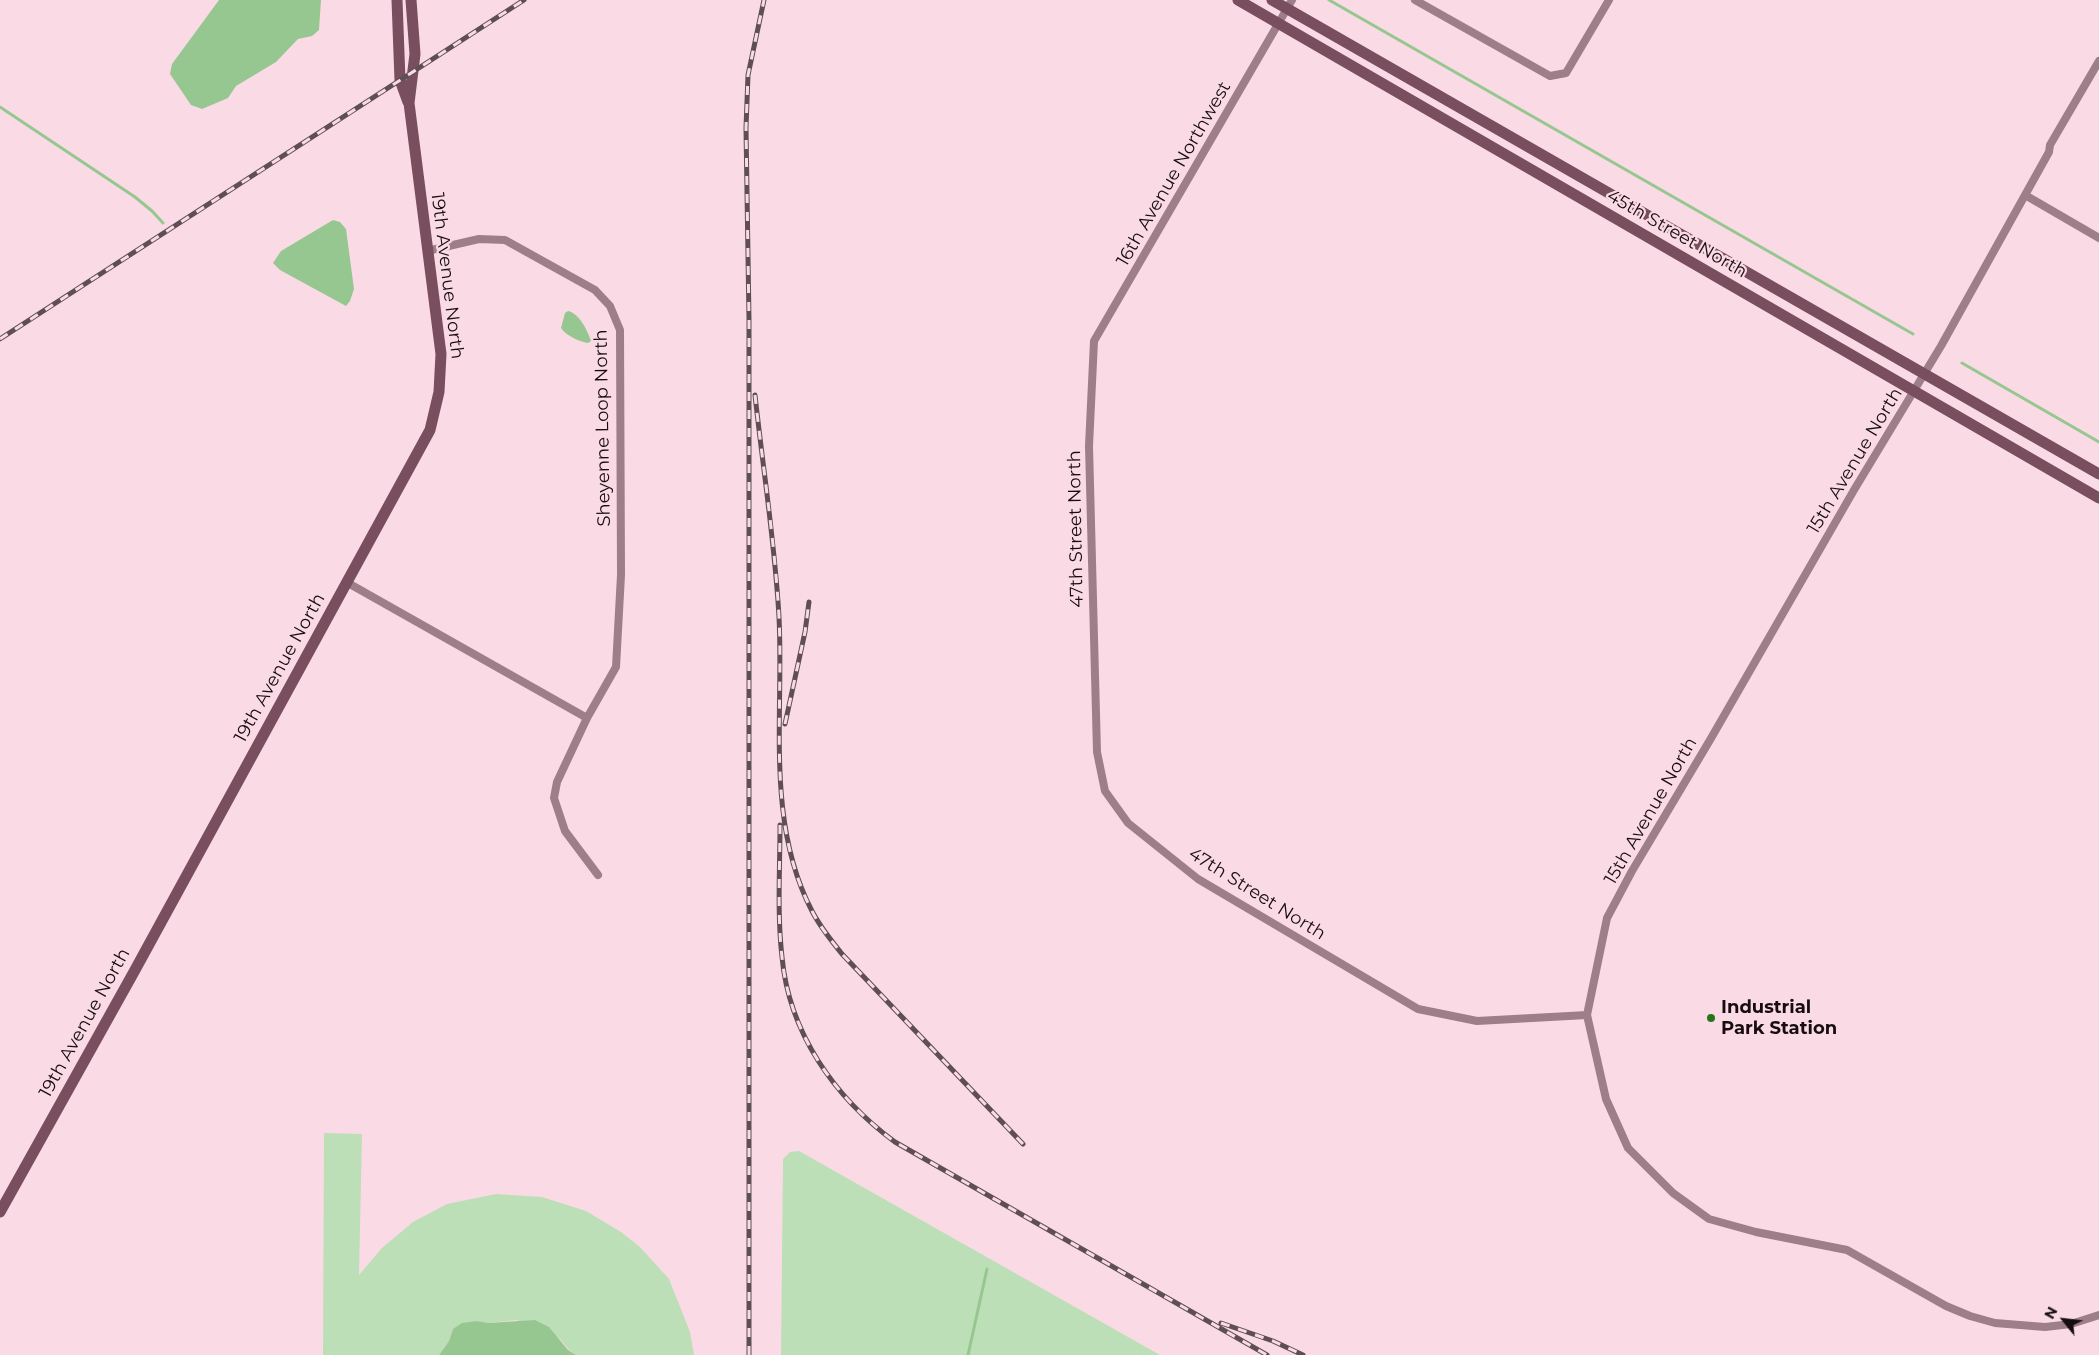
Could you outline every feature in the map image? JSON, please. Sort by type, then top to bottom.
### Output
[{"type":"main road","name":"19th Avenue North","points":[[397,0],[400,80],[409,103]]},
{"type":"main road","name":"19th Avenue North","points":[[0,1212],[424,444],[436,412],[441,354],[409,103],[415,54],[411,0]]},
{"type":"main road","name":"45th Street North","points":[[1238,0],[2099,498]]},
{"type":"main road","name":"45th Street North","points":[[1272,0],[1290,4],[2099,474]]},
{"type":"street","points":[[1414,0],[1550,76],[1566,73],[1609,0]]},
{"type":"street","name":"16th Avenue Northwest","points":[[1094,341],[1290,4]]},
{"type":"street","name":"15th Avenue North","points":[[2099,61],[2050,145],[2049,152],[1974,290],[1636,864],[1608,918],[1587,1015],[1606,1099],[1628,1148],[1673,1193],[1709,1219],[1756,1232],[1847,1250],[1946,1306],[1970,1316],[1995,1323],[2045,1326],[2071,1324],[2099,1315]]},
{"type":"street","points":[[2025,195],[2099,238]]},
{"type":"street","name":"Sheyenne Loop North","points":[[427,251],[479,239],[506,240],[595,290],[610,306],[620,330],[621,575],[616,666],[587,718],[557,782],[554,798],[565,831],[598,875]]},
{"type":"street","name":"47th Street North","points":[[1094,341],[1089,446],[1097,752],[1105,791],[1128,823],[1198,879],[1418,1009],[1477,1021],[1587,1015]]},
{"type":"street","points":[[348,583],[587,718]]},
{"type":"shaded area","points":[[219,0],[321,0],[319,30],[312,36],[298,39],[276,62],[236,86],[228,98],[202,109],[191,105],[170,74],[172,64]]},
{"type":"shaded area","points":[[333,220],[340,222],[346,229],[354,289],[346,306],[280,270],[273,263],[281,251]]},
{"type":"shaded area","points":[[568,311],[576,315],[591,341],[588,343],[581,341],[563,331],[561,328],[565,313]]},
{"type":"shaded area","points":[[324,1133],[362,1134],[359,1275],[382,1248],[413,1222],[447,1204],[496,1194],[542,1197],[586,1211],[621,1232],[640,1247],[669,1279],[690,1332],[694,1355],[576,1355],[560,1339],[517,1320],[488,1323],[477,1321],[453,1329],[449,1341],[439,1355],[323,1355]]},
{"type":"shaded area","points":[[799,1151],[1160,1355],[781,1355],[783,1159],[790,1152]]},
{"type":"shaded area","points":[[535,1320],[549,1327],[568,1350],[576,1355],[439,1355],[449,1341],[453,1329],[462,1323]]},
{"type":"waterway","points":[[1329,0],[1913,334]]},
{"type":"waterway","points":[[0,107],[135,197],[163,223]]},
{"type":"waterway","points":[[1962,363],[2099,442]]},
{"type":"waterway","points":[[968,1355],[987,1269]]},
{"type":"railway","points":[[0,339],[524,0]]},
{"type":"railway","points":[[749,1355],[749,320],[746,128],[748,75],[764,0]]},
{"type":"railway","points":[[755,395],[772,534],[779,617],[779,729],[782,804],[788,841],[797,877],[815,917],[842,954],[1023,1144]]},
{"type":"railway","points":[[785,724],[805,632],[809,602]]},
{"type":"railway","points":[[780,825],[780,924],[786,985],[794,1012],[805,1037],[819,1062],[853,1105],[873,1125],[895,1142],[1267,1355]]},
{"type":"railway","points":[[1221,1323],[1273,1341],[1303,1355]]},
{"type":"place","name":"Industrial Park Station","points":[[1711,1018]]}]
